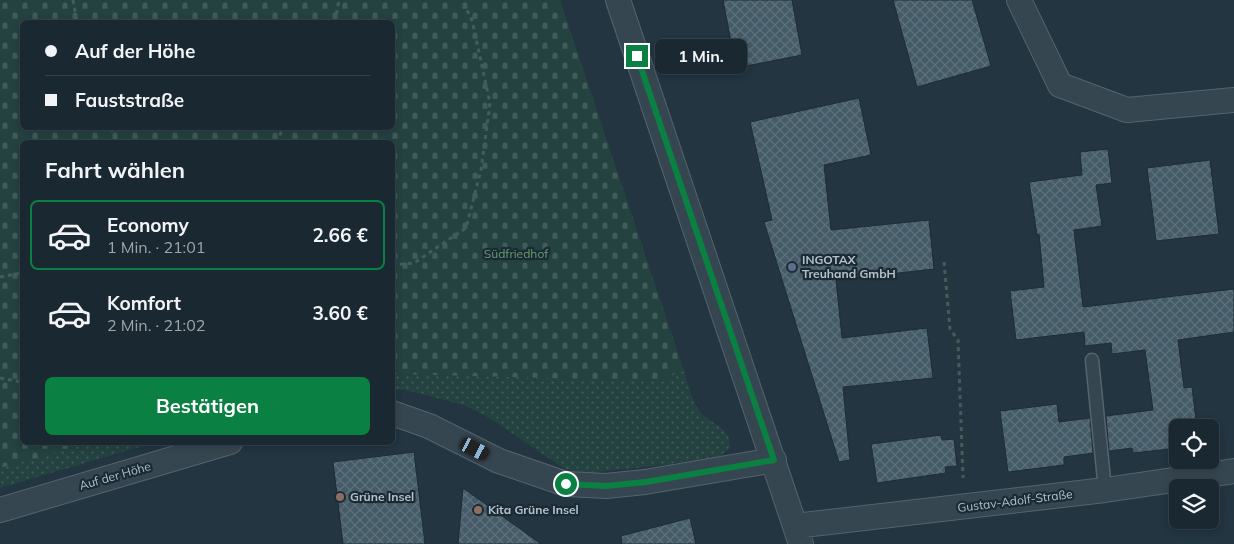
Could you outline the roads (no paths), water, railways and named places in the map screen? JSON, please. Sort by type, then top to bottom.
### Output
[{"type":"street","points":[[618,0],[798,535]]},
{"type":"street","points":[[1020,0],[1060,85],[1127,110],[1234,100]]},
{"type":"street","points":[[395,414],[429,426],[499,462],[566,484],[606,486],[646,482],[774,460]]},
{"type":"street","name":"Auf der Höhe","points":[[0,510],[220,445]]},
{"type":"street","name":"Gustav-Adolf-Straße","points":[[798,535],[964,506],[1105,490],[1234,471]]},
{"type":"lane","points":[[1092,360],[1105,490]]},
{"type":"place","name":"INGOTAX Treuhand GmbH","points":[[792,267]]},
{"type":"place","name":"Grüne Insel","points":[[340,497]]},
{"type":"place","name":"Kita Grüne Insel","points":[[478,510]]},
{"type":"park label","name":"Südfriedhof","points":[[516,254]]}]
